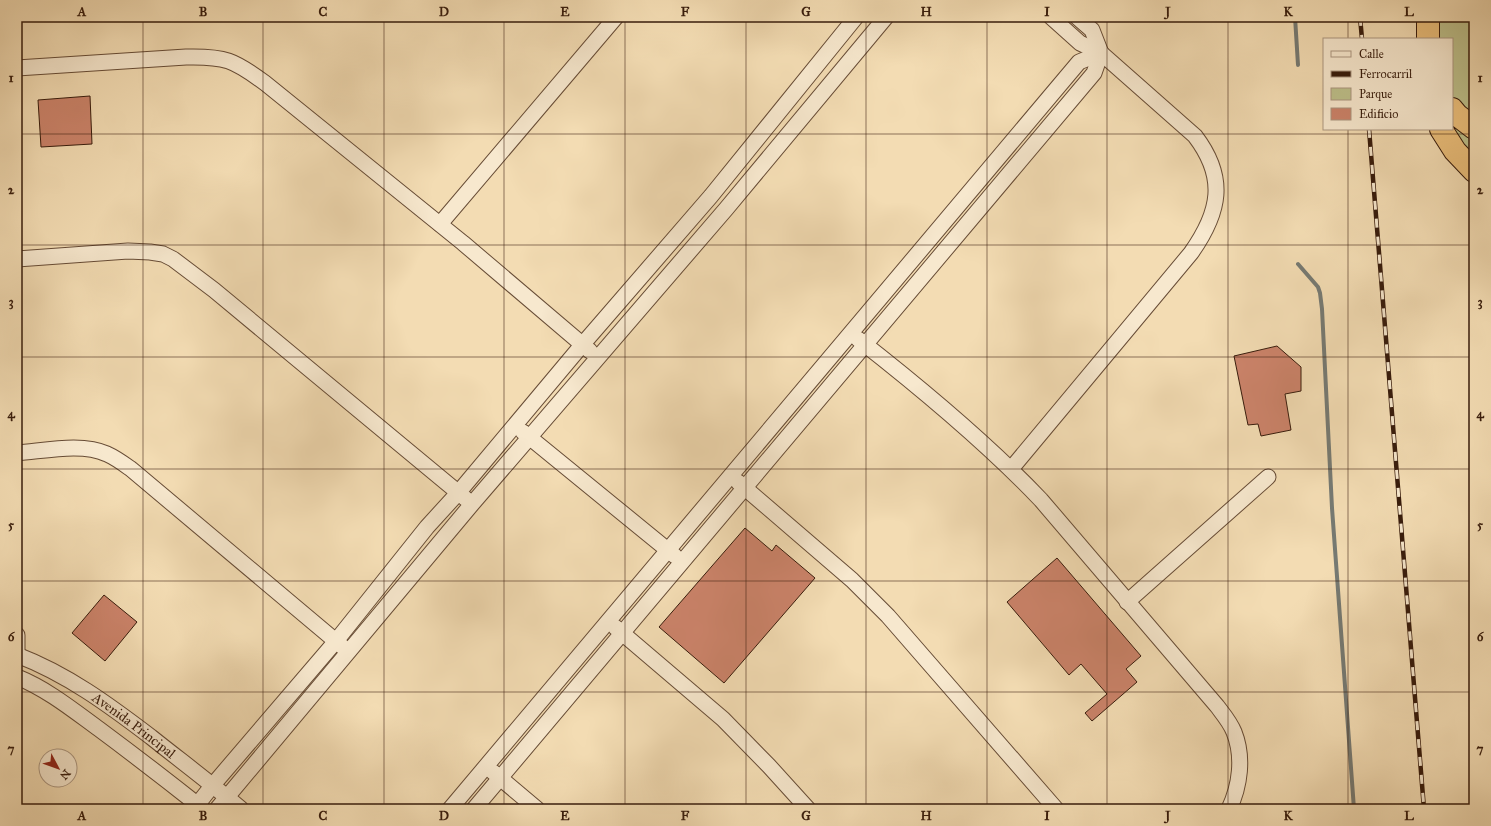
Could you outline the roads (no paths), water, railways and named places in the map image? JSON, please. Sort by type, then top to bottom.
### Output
[{"type":"highway","points":[[1413,17],[1413,38]]},
{"type":"highway","points":[[1428,17],[1428,38]]},
{"type":"highway","points":[[1453,110],[1474,128]]},
{"type":"highway","points":[[1442,130],[1455,151],[1474,171]]},
{"type":"street","points":[[440,224],[616,17]]},
{"type":"street","points":[[217,809],[472,504],[726,209],[886,17]]},
{"type":"street","points":[[1011,469],[1192,253],[1208,227],[1216,199],[1216,187],[1210,159],[1203,146],[1195,136],[1101,53],[1080,43],[1051,17]]},
{"type":"street","points":[[474,809],[1094,73],[1101,53],[1092,30],[1077,17]]},
{"type":"street","points":[[200,807],[212,786],[336,641],[427,527],[711,196],[851,19],[870,37]]},
{"type":"street","points":[[450,809],[1079,62],[1101,53]]},
{"type":"street","points":[[17,68],[209,56],[236,63],[265,83],[440,224],[598,357]]},
{"type":"street","points":[[711,196],[726,209]]},
{"type":"street","points":[[17,259],[128,250],[163,254],[173,259],[214,290],[472,504]]},
{"type":"street","points":[[851,334],[980,440],[1042,500],[1127,602],[1217,706],[1231,727],[1238,749],[1240,764],[1238,782],[1233,801],[1229,809]]},
{"type":"street","points":[[515,425],[682,562]]},
{"type":"street","points":[[17,453],[79,448],[106,453],[117,459],[149,484],[349,652]]},
{"type":"street","points":[[731,476],[852,580],[888,616],[1056,809]]},
{"type":"street","points":[[1127,602],[1268,477]]},
{"type":"street","points":[[608,621],[723,719],[808,809]]},
{"type":"street","points":[[17,635],[17,656]]},
{"type":"street","name":"Avenida Principal","points":[[17,656],[49,668],[82,688],[129,721],[227,796],[241,809]]},
{"type":"street","name":"Avenida Principal","points":[[17,677],[34,685],[68,706],[200,807]]},
{"type":"street","points":[[486,766],[537,809]]},
{"type":"waterway","points":[[1295,17],[1298,65]]},
{"type":"waterway","points":[[1298,264],[1318,287],[1322,309],[1332,508],[1354,809]]},
{"type":"railway","points":[[1360,17],[1362,38]]},
{"type":"railway","points":[[1369,130],[1424,809]]}]
